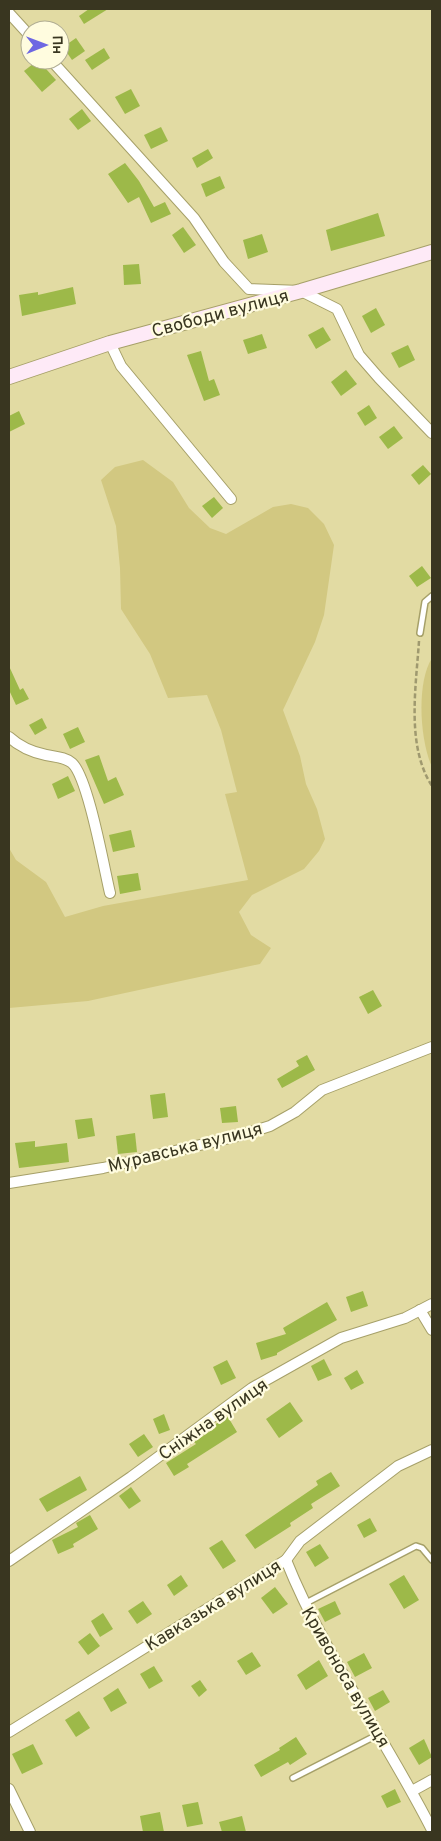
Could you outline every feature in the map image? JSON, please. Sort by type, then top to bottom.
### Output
[{"type":"street","points":[[9,13],[20,25]]},
{"type":"street","points":[[60,70],[194,218],[224,262],[248,289],[301,291],[337,308],[359,354],[379,378],[432,433]]},
{"type":"street","name":"Свободи вулиця","points":[[9,376],[110,343],[301,291],[432,252]]},
{"type":"street","points":[[110,343],[121,366],[231,499]]},
{"type":"street","points":[[9,737],[20,747],[36,753],[60,757],[72,763],[83,782],[110,893]]},
{"type":"street","name":"Муравська вулиця","points":[[9,1183],[103,1168],[246,1134],[270,1126],[295,1112],[322,1090],[432,1047]]},
{"type":"street","name":"Сніжна вулиця","points":[[9,1561],[131,1477],[252,1388],[341,1338],[405,1318],[432,1304]]},
{"type":"street","points":[[420,1310],[432,1330]]},
{"type":"street","name":"Кавказька вулиця","points":[[9,1732],[286,1560],[300,1542],[390,1472],[432,1450]]},
{"type":"street","name":"Кривоноса вулиця","points":[[286,1560],[304,1604],[412,1791],[432,1830]]},
{"type":"street","points":[[412,1791],[432,1780]]},
{"type":"street","points":[[9,1790],[30,1832]]},
{"type":"lane","points":[[420,633],[425,602],[432,596]]},
{"type":"lane","points":[[304,1604],[416,1546],[422,1548],[432,1560]]},
{"type":"lane","points":[[293,1778],[379,1734]]},
{"type":"path","points":[[420,633],[416,692],[417,745],[432,786]]},
{"type":"shaded area","points":[[143,460],[173,482],[189,508],[210,528],[226,534],[273,507],[291,504],[308,508],[324,524],[334,545],[324,615],[315,642],[283,710],[300,756],[306,784],[317,809],[325,839],[319,851],[304,869],[252,895],[239,912],[251,935],[271,948],[260,964],[88,1001],[9,1008],[9,848],[16,860],[46,882],[65,917],[103,906],[248,880],[225,794],[237,792],[221,730],[207,695],[168,698],[150,654],[121,609],[116,526],[101,480],[115,467]]},
{"type":"shaded area","points":[[432,658],[432,767],[425,743],[422,697],[427,669]]},
{"type":"building","points":[[89,9],[108,9],[84,24],[79,16]]},
{"type":"building","points":[[76,38],[85,51],[72,60],[70,57],[70,42]]},
{"type":"building","points":[[104,48],[110,58],[92,70],[85,60]]},
{"type":"building","points":[[47,70],[56,80],[42,92],[24,71]]},
{"type":"building","points":[[131,89],[140,106],[125,114],[115,97]]},
{"type":"building","points":[[82,109],[91,121],[78,130],[69,119]]},
{"type":"building","points":[[161,127],[168,141],[151,149],[144,135]]},
{"type":"building","points":[[208,149],[213,158],[197,168],[192,158]]},
{"type":"building","points":[[125,163],[139,181],[154,207],[165,202],[171,214],[151,223],[139,197],[128,203],[108,174]]},
{"type":"building","points":[[220,176],[225,188],[206,197],[201,184]]},
{"type":"building","points":[[378,213],[385,236],[331,251],[326,230]]},
{"type":"building","points":[[183,227],[196,245],[184,253],[172,235]]},
{"type":"building","points":[[262,234],[268,252],[248,259],[243,240]]},
{"type":"building","points":[[139,264],[141,284],[124,285],[123,265]]},
{"type":"building","points":[[73,287],[76,304],[22,316],[19,295],[38,292],[38,295]]},
{"type":"building","points":[[376,308],[385,325],[371,333],[362,316]]},
{"type":"building","points":[[323,327],[331,340],[316,349],[308,335]]},
{"type":"building","points":[[262,334],[267,348],[248,354],[243,340]]},
{"type":"building","points":[[408,345],[415,360],[399,368],[391,353]]},
{"type":"building","points":[[201,351],[209,381],[214,379],[220,395],[204,401],[187,355]]},
{"type":"building","points":[[346,370],[357,384],[341,396],[331,382]]},
{"type":"building","points":[[369,405],[377,418],[365,426],[357,413]]},
{"type":"building","points":[[19,411],[25,424],[9,432],[9,416]]},
{"type":"building","points":[[394,426],[403,438],[388,449],[379,437]]},
{"type":"building","points":[[423,465],[431,474],[419,485],[411,475]]},
{"type":"building","points":[[214,497],[223,508],[212,518],[202,506]]},
{"type":"building","points":[[422,566],[431,578],[417,587],[409,576]]},
{"type":"building","points":[[9,666],[20,690],[23,688],[29,699],[16,705],[9,690]]},
{"type":"building","points":[[42,718],[47,728],[35,735],[29,725]]},
{"type":"building","points":[[78,727],[85,742],[70,749],[63,734]]},
{"type":"building","points":[[99,755],[108,781],[116,777],[124,795],[104,804],[85,760]]},
{"type":"building","points":[[68,776],[75,791],[58,799],[52,784]]},
{"type":"building","points":[[131,830],[135,847],[113,852],[109,835]]},
{"type":"building","points":[[138,873],[141,890],[120,894],[117,876]]},
{"type":"building","points":[[373,990],[382,1006],[368,1014],[359,997]]},
{"type":"building","points":[[307,1055],[315,1070],[282,1088],[277,1079],[299,1066],[296,1061]]},
{"type":"building","points":[[165,1093],[168,1117],[153,1119],[150,1095]]},
{"type":"building","points":[[236,1106],[238,1122],[222,1123],[220,1108]]},
{"type":"building","points":[[92,1118],[95,1136],[78,1139],[75,1120]]},
{"type":"building","points":[[135,1133],[137,1152],[118,1154],[116,1136]]},
{"type":"building","points":[[35,1141],[35,1147],[67,1143],[69,1162],[19,1168],[15,1143]]},
{"type":"building","points":[[363,1291],[368,1306],[351,1312],[346,1297]]},
{"type":"building","points":[[327,1302],[337,1320],[277,1353],[277,1355],[261,1360],[256,1343],[286,1334],[283,1328]]},
{"type":"building","points":[[324,1359],[332,1375],[318,1381],[311,1366]]},
{"type":"building","points":[[227,1360],[236,1378],[221,1385],[213,1367]]},
{"type":"building","points":[[357,1370],[364,1383],[351,1390],[344,1378]]},
{"type":"building","points":[[290,1402],[303,1421],[279,1438],[266,1419]]},
{"type":"building","points":[[164,1414],[170,1430],[159,1434],[153,1419]]},
{"type":"building","points":[[228,1417],[237,1432],[187,1464],[189,1467],[174,1476],[166,1463],[196,1444],[194,1442],[215,1428],[214,1425]]},
{"type":"building","points":[[144,1434],[153,1447],[138,1457],[129,1444]]},
{"type":"building","points":[[331,1472],[340,1486],[311,1504],[313,1508],[290,1523],[291,1526],[255,1549],[245,1535],[318,1485],[316,1481]]},
{"type":"building","points":[[80,1476],[87,1490],[47,1512],[39,1499]]},
{"type":"building","points":[[131,1487],[141,1501],[129,1509],[119,1496]]},
{"type":"building","points":[[90,1515],[98,1529],[73,1544],[74,1547],[58,1554],[52,1540],[78,1527],[76,1523]]},
{"type":"building","points":[[370,1518],[377,1531],[364,1538],[357,1525]]},
{"type":"building","points":[[222,1540],[236,1561],[223,1569],[209,1548]]},
{"type":"building","points":[[320,1544],[329,1558],[315,1567],[306,1552]]},
{"type":"building","points":[[181,1575],[188,1586],[174,1596],[167,1585]]},
{"type":"building","points":[[404,1575],[419,1600],[404,1609],[389,1584]]},
{"type":"building","points":[[275,1587],[288,1604],[273,1614],[261,1598]]},
{"type":"building","points":[[143,1601],[152,1614],[137,1624],[128,1611]]},
{"type":"building","points":[[335,1601],[341,1614],[325,1622],[318,1609]]},
{"type":"building","points":[[103,1613],[113,1629],[100,1637],[91,1621]]},
{"type":"building","points":[[90,1633],[100,1646],[88,1655],[78,1642]]},
{"type":"building","points":[[252,1652],[261,1666],[246,1675],[237,1661]]},
{"type":"building","points":[[364,1653],[372,1668],[355,1677],[347,1662]]},
{"type":"building","points":[[319,1660],[328,1676],[306,1690],[297,1675]]},
{"type":"building","points":[[154,1666],[163,1681],[149,1689],[140,1674]]},
{"type":"building","points":[[200,1680],[207,1690],[199,1697],[191,1686]]},
{"type":"building","points":[[118,1688],[127,1703],[111,1712],[103,1698]]},
{"type":"building","points":[[383,1690],[390,1702],[375,1711],[368,1698]]},
{"type":"building","points":[[79,1711],[90,1728],[76,1737],[65,1720]]},
{"type":"building","points":[[296,1737],[307,1754],[290,1765],[288,1762],[261,1777],[254,1765],[280,1750],[279,1748]]},
{"type":"building","points":[[424,1739],[432,1757],[419,1765],[409,1748]]},
{"type":"building","points":[[33,1744],[43,1764],[22,1774],[12,1754]]},
{"type":"building","points":[[395,1789],[401,1802],[387,1808],[381,1796]]},
{"type":"building","points":[[198,1802],[203,1824],[187,1827],[182,1805]]},
{"type":"building","points":[[160,1812],[164,1832],[143,1832],[140,1816]]},
{"type":"building","points":[[242,1816],[246,1832],[222,1832],[219,1822]]}]
